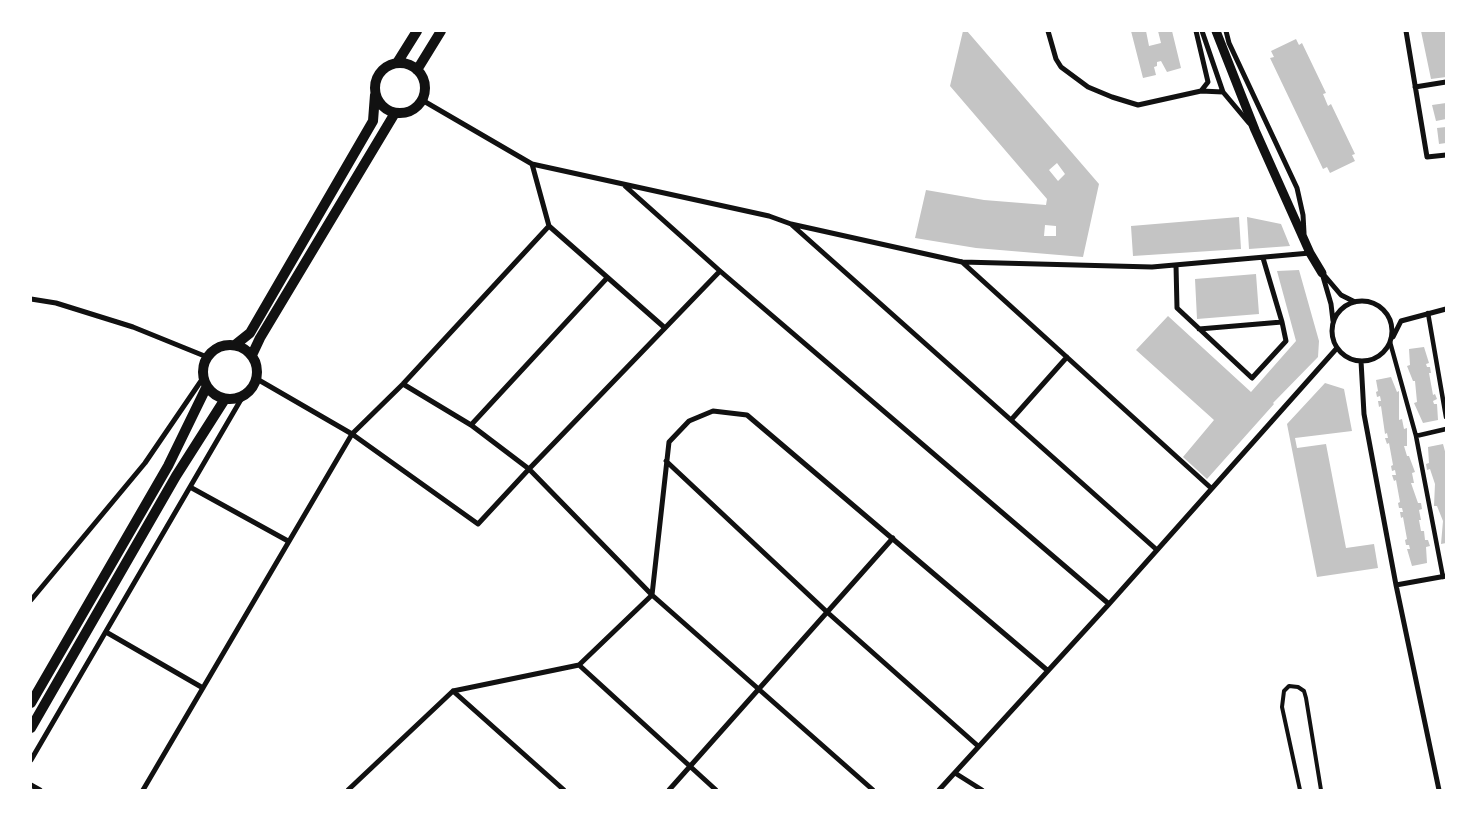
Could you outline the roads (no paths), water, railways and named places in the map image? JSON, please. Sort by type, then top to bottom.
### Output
[{"type":"main road","points":[[31,703],[168,466],[205,382],[204,364],[207,357],[219,347],[235,345],[250,333],[373,121],[377,78],[381,71],[397,63],[417,31]]},
{"type":"main road","points":[[417,70],[441,31]]},
{"type":"main road","points":[[376,95],[383,107],[395,113],[411,111],[422,100],[424,84],[417,70],[397,63]]},
{"type":"main road","points":[[252,355],[260,338],[395,113]]},
{"type":"main road","points":[[205,382],[212,392],[225,399],[242,396],[249,392],[257,379],[258,371],[252,355],[235,345]]},
{"type":"main road","points":[[31,728],[176,476],[225,399]]},
{"type":"street","points":[[1048,31],[1056,59],[1062,67],[1088,87],[1112,97],[1138,105],[1201,91],[1223,92]]},
{"type":"street","points":[[1196,31],[1208,82],[1201,91]]},
{"type":"street","points":[[1202,31],[1223,92],[1255,130]]},
{"type":"street","points":[[1216,31],[1255,130],[1310,253],[1322,273],[1341,295],[1355,302]]},
{"type":"street","points":[[1226,31],[1229,43],[1297,188],[1303,215],[1304,238]]},
{"type":"street","points":[[1406,31],[1427,158],[1446,155]]},
{"type":"street","points":[[1415,87],[1446,82]]},
{"type":"street","points":[[422,100],[532,164],[625,186],[769,216],[791,224],[962,262],[1152,267],[1310,253]]},
{"type":"street","points":[[532,164],[549,226],[665,328]]},
{"type":"street","points":[[625,186],[720,271],[1109,604]]},
{"type":"street","points":[[791,224],[1157,550]]},
{"type":"street","points":[[143,790],[352,434],[403,384],[549,226]]},
{"type":"street","points":[[1176,265],[1177,308],[1252,378],[1286,341],[1263,258]]},
{"type":"street","points":[[962,262],[1211,488]]},
{"type":"street","points":[[257,379],[352,434],[478,524],[528,469],[720,271]]},
{"type":"street","points":[[1322,273],[1331,304],[1332,332],[1337,348],[1352,359],[1361,361],[1378,356],[1390,342],[1401,321],[1446,309]]},
{"type":"street","points":[[472,424],[607,278]]},
{"type":"street","points":[[31,299],[56,303],[133,327],[207,357]]},
{"type":"street","points":[[1333,324],[1341,310],[1355,302],[1364,301],[1381,308],[1391,324],[1390,342],[1416,436],[1444,577],[1396,585]]},
{"type":"street","points":[[1428,313],[1446,417]]},
{"type":"street","points":[[1200,329],[1282,322]]},
{"type":"street","points":[[939,790],[1109,604],[1337,348]]},
{"type":"street","points":[[1011,420],[1067,357]]},
{"type":"street","points":[[1361,361],[1364,414],[1396,585],[1439,790]]},
{"type":"street","points":[[31,600],[145,463],[205,382]]},
{"type":"street","points":[[403,384],[472,424],[528,469],[652,595],[873,790]]},
{"type":"street","points":[[31,760],[242,396]]},
{"type":"street","points":[[348,790],[453,691],[579,665],[652,595],[669,442],[689,421],[713,411],[748,415],[1047,670]]},
{"type":"street","points":[[1416,436],[1446,429]]},
{"type":"street","points":[[666,461],[827,612],[978,746]]},
{"type":"street","points":[[190,487],[288,541]]},
{"type":"street","points":[[669,790],[893,538]]},
{"type":"street","points":[[106,632],[203,688]]},
{"type":"street","points":[[579,665],[716,790]]},
{"type":"street","points":[[453,691],[564,790]]},
{"type":"street","points":[[955,773],[982,790]]},
{"type":"street","points":[[31,785],[40,790]]},
{"type":"lane","points":[[1300,790],[1282,707],[1284,691],[1290,686],[1298,687],[1304,691],[1321,790]]}]
